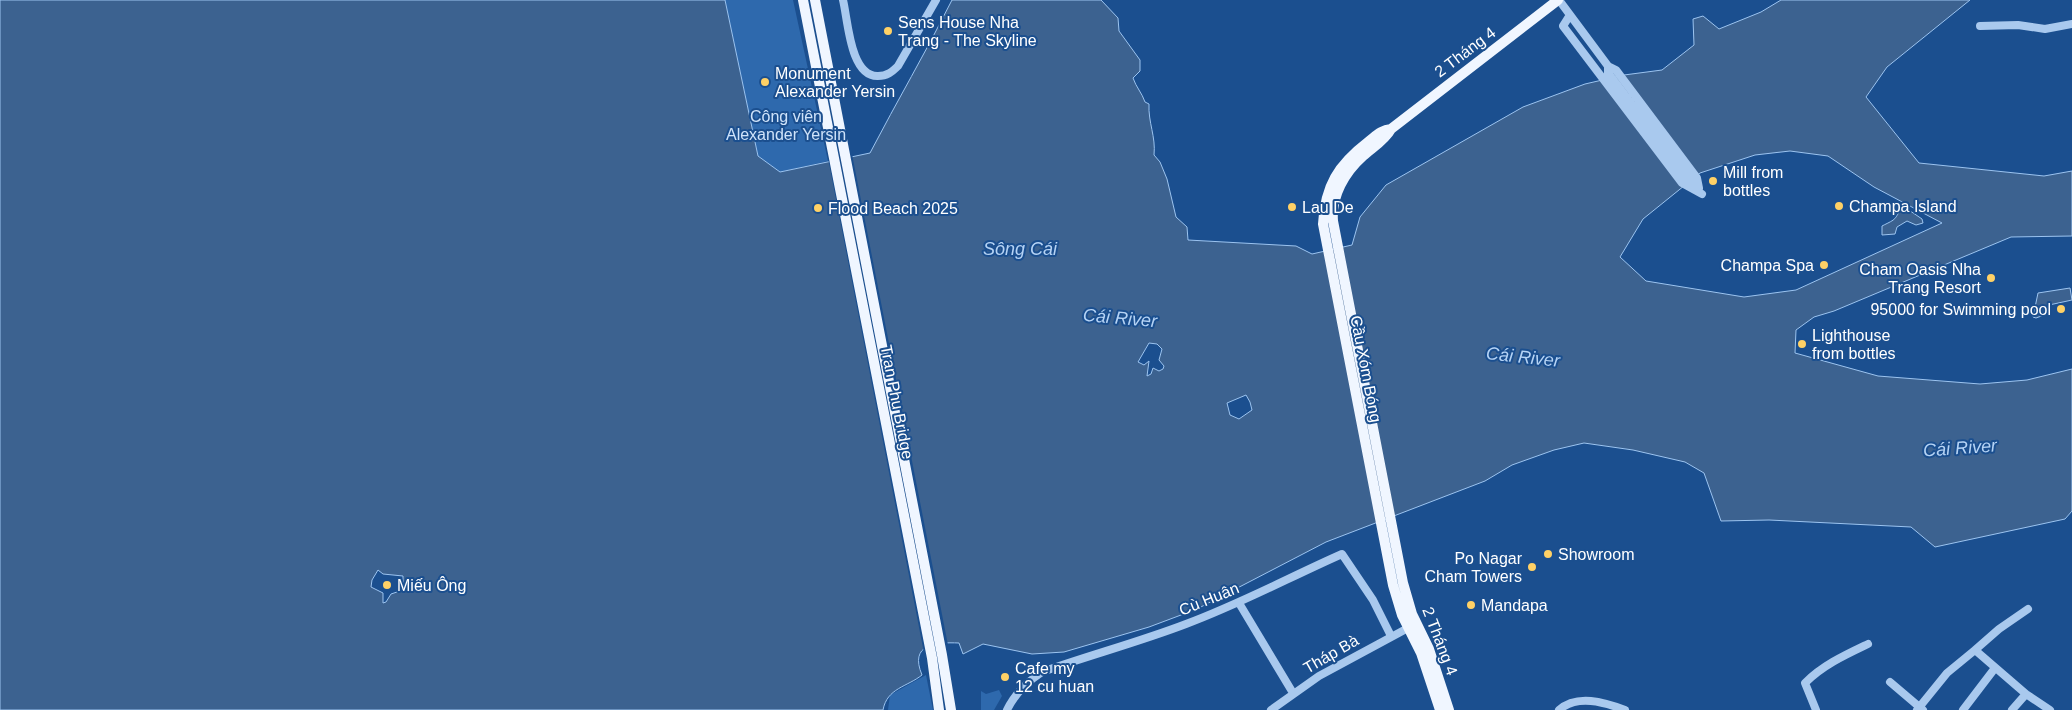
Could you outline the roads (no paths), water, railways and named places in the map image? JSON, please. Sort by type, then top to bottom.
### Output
[{"type":"main road","name":"Tran Phu Bridge","points":[[803,0],[937,656]]},
{"type":"main road","name":"Tran Phu Bridge","points":[[815,0],[937,656]]},
{"type":"main road","name":"2 Tháng 4","points":[[1348,165],[1387,136],[1391,129],[1559,0]]},
{"type":"main road","name":"Cầu Xóm Bóng","points":[[1348,165],[1336,197],[1332,222],[1398,584]]},
{"type":"main road","name":"2 Tháng 4","points":[[1398,584],[1408,628],[1421,653],[1440,710]]},
{"type":"main road","name":"2 Tháng 4","points":[[1398,584],[1429,649],[1449,710]]},
{"type":"main road","points":[[937,656],[939,710]]},
{"type":"main road","points":[[937,656],[951,710]]},
{"type":"street","points":[[843,0],[857,62],[867,73],[880,76],[893,72],[898,66],[936,0]]},
{"type":"street","points":[[1559,0],[1608,66],[1616,70],[1702,194],[1682,184],[1563,26],[1570,15]]},
{"type":"street","points":[[1980,26],[2018,25],[2045,29],[2072,24]]},
{"type":"street","name":"Cù Huân","points":[[1007,710],[1011,701],[1025,684],[1042,672],[1185,624],[1239,603],[1291,576],[1342,554],[1373,600],[1391,636]]},
{"type":"street","points":[[1239,603],[1293,693]]},
{"type":"street","points":[[1890,682],[1920,709],[1947,673],[1999,628],[2028,609]]},
{"type":"street","name":"Tháp Bà","points":[[1271,710],[1319,676],[1408,628]]},
{"type":"street","points":[[1816,710],[1805,683],[1831,662],[1868,644]]},
{"type":"street","points":[[1975,650],[2026,694],[2050,710]]},
{"type":"street","points":[[1963,710],[1994,668]]},
{"type":"street","points":[[2012,710],[2026,694]]},
{"type":"street","points":[[1559,710],[1566,704],[1574,701],[1587,700],[1625,710]]},
{"type":"street","points":[[1011,701],[1015,710]]},
{"type":"water","points":[[0,0],[725,0],[758,156],[780,172],[870,153],[952,0],[1101,0],[1118,18],[1119,31],[1140,60],[1140,71],[1133,78],[1145,102],[1149,104],[1154,155],[1160,162],[1167,179],[1176,217],[1187,227],[1188,240],[1296,246],[1312,254],[1352,245],[1360,217],[1386,185],[1523,107],[1585,84],[1624,75],[1662,70],[1694,45],[1693,19],[1703,16],[1719,29],[1761,12],[1781,0],[1970,0],[1887,67],[1866,97],[1919,163],[2044,176],[2072,171],[2072,236],[2011,237],[1834,311],[1814,317],[1796,330],[1795,353],[1878,376],[1980,384],[2027,380],[2072,369],[2072,511],[2065,519],[1935,547],[1911,527],[1769,520],[1721,521],[1704,473],[1685,462],[1633,450],[1584,443],[1554,450],[1512,465],[1485,481],[1326,542],[1197,609],[1149,627],[1064,652],[1032,654],[983,644],[963,654],[959,643],[941,643],[927,647],[919,657],[922,675],[893,692],[885,703],[883,710],[0,710]],"holes":[[[1790,151],[1828,156],[1874,187],[1942,223],[1796,290],[1744,297],[1646,281],[1620,257],[1643,219],[1700,173],[1755,155]],[[1149,343],[1157,344],[1162,349],[1159,360],[1164,366],[1163,369],[1159,371],[1153,368],[1151,374],[1147,376],[1149,361],[1144,365],[1138,362]],[[1246,395],[1252,410],[1239,419],[1230,415],[1227,403]],[[378,570],[383,574],[403,576],[403,590],[391,594],[386,602],[383,603],[383,593],[371,587],[372,580]]]},
{"type":"water","points":[[1903,206],[1922,219],[1923,223],[1916,225],[1907,221],[1897,227],[1895,234],[1882,235],[1882,226],[1895,219]]},
{"type":"water","points":[[2070,288],[2072,300],[2049,305],[2047,314],[2036,318],[2033,317],[2038,293]]},
{"type":"place","name":"Sens House Nha Trang - The Skyline","points":[[888,31]]},
{"type":"place","name":"Monument Alexander Yersin","points":[[765,82]]},
{"type":"place","name":"Mill from bottles","points":[[1713,181]]},
{"type":"place","name":"Champa Island","points":[[1839,206]]},
{"type":"place","name":"Lau De","points":[[1292,207]]},
{"type":"place","name":"Flood Beach 2025","points":[[818,208]]},
{"type":"place","name":"Champa Spa","points":[[1824,265]]},
{"type":"place","name":"Cham Oasis Nha Trang Resort","points":[[1991,278]]},
{"type":"place","name":"95000 for Swimming pool","points":[[2061,309]]},
{"type":"place","name":"Lighthouse from bottles","points":[[1802,344]]},
{"type":"place","name":"Showroom","points":[[1548,554]]},
{"type":"place","name":"Po Nagar Cham Towers","points":[[1532,567]]},
{"type":"place","name":"Miếu Ông","points":[[387,585]]},
{"type":"place","name":"Mandapa","points":[[1471,605]]},
{"type":"place","name":"Cafe my 12 cu huan","points":[[1005,677]]},
{"type":"park label","name":"Công viên Alexander Yersin","points":[[786,125]]},
{"type":"water label","name":"Sông Cái","points":[[1020,249]]},
{"type":"water label","name":"Cái River","points":[[1120,318]]},
{"type":"water label","name":"Cái River","points":[[1523,357]]},
{"type":"water label","name":"Cái River","points":[[1960,448]]}]
